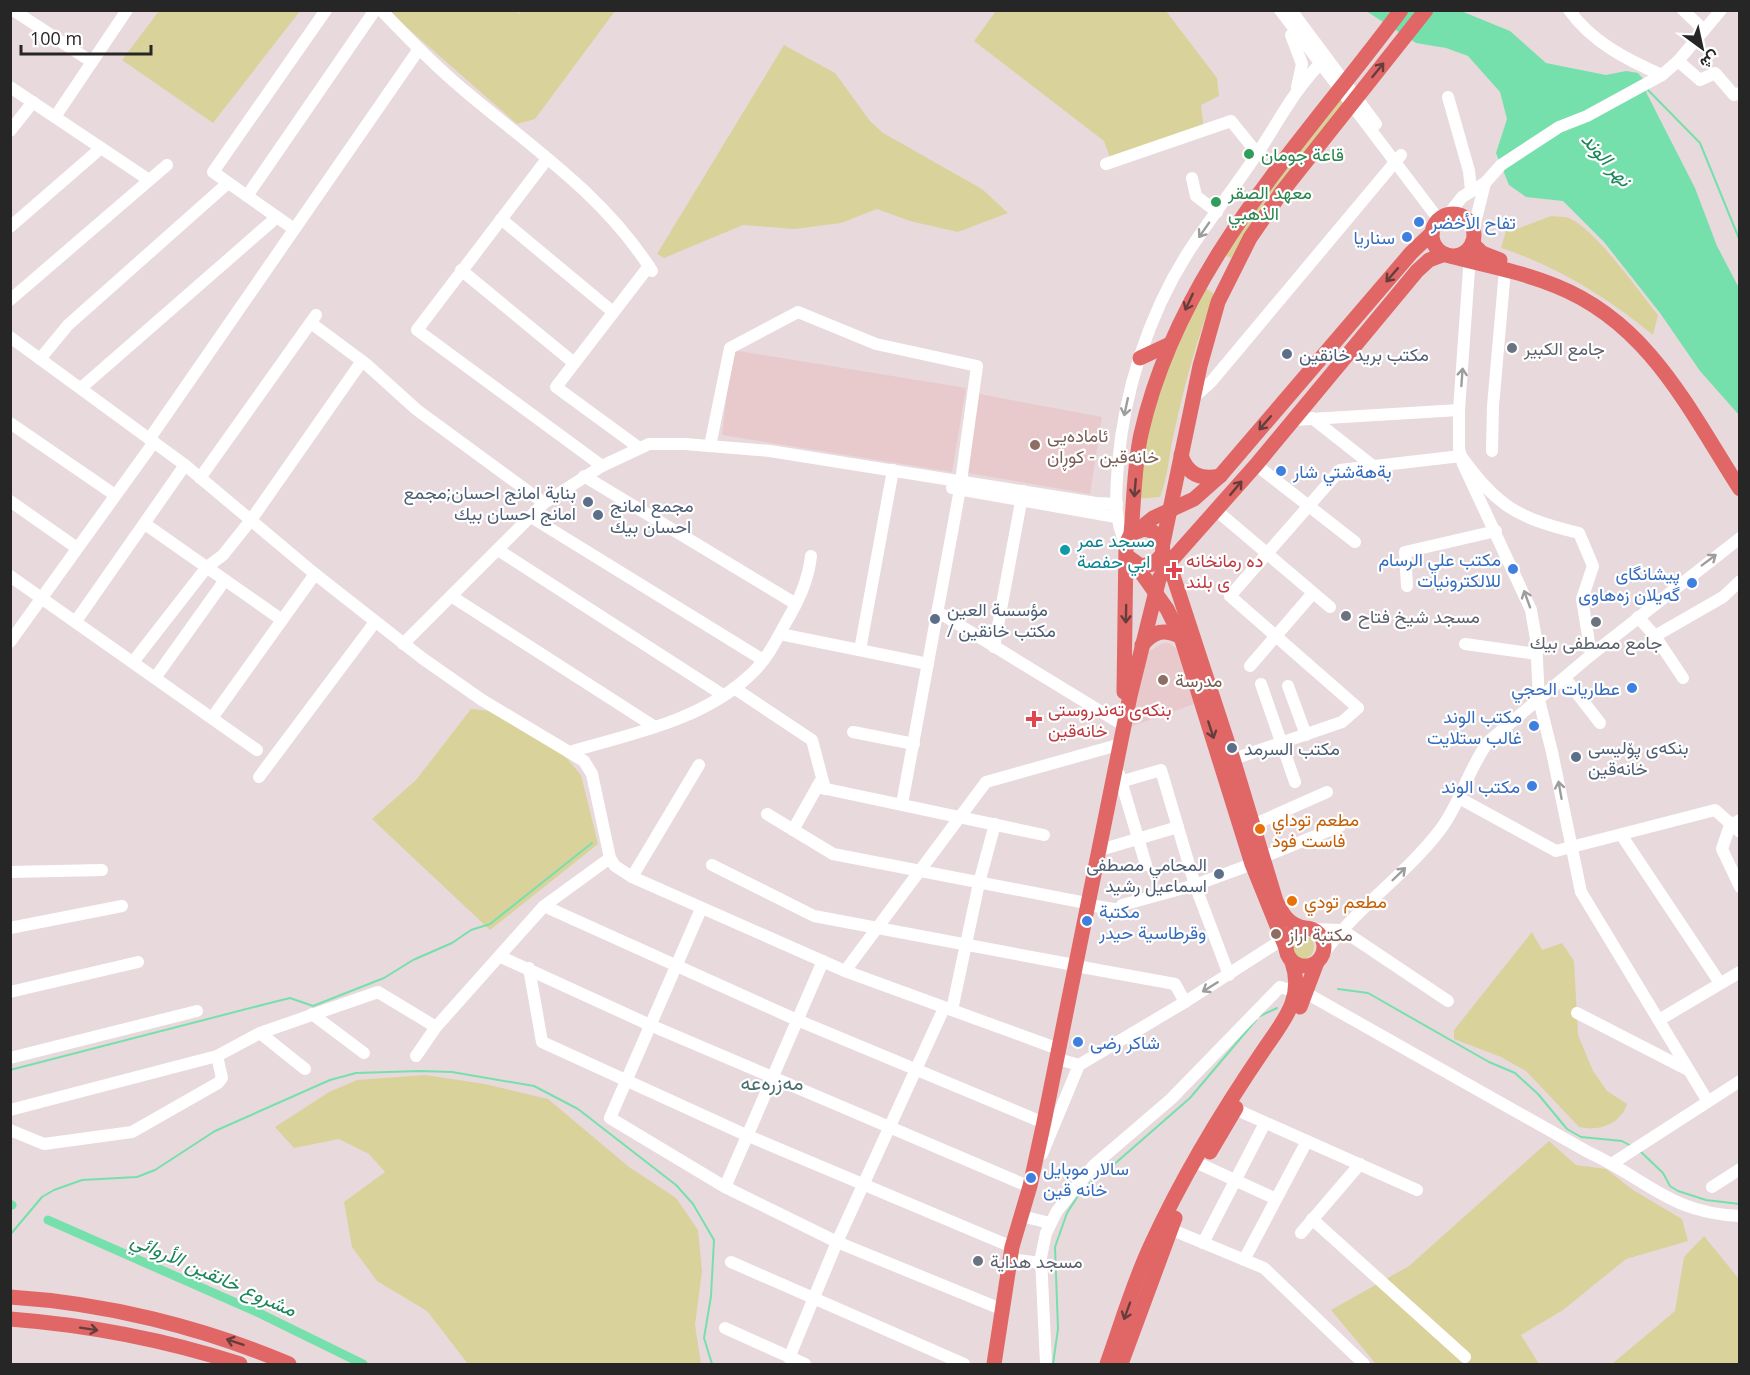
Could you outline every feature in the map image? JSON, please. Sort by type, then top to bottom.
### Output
[{"type":"main road","points":[[987,1365],[996,1307],[1027,1182],[1073,965],[1118,722],[1126,664],[1131,545],[1141,434],[1170,344],[1192,295],[1231,231],[1401,10]]},
{"type":"main road","points":[[1131,545],[1141,566],[1153,564],[1163,546],[1194,397],[1218,302],[1251,238],[1315,149],[1426,10]]},
{"type":"main road","points":[[1131,545],[1154,518],[1194,499],[1220,476],[1411,253],[1441,221],[1461,216],[1467,219],[1471,246],[1505,270],[1571,292],[1596,308],[1645,346],[1659,363],[1740,489]]},
{"type":"main road","points":[[1441,221],[1435,246],[1448,255]]},
{"type":"main road","points":[[1085,903],[1117,777],[1142,645],[1156,591],[1169,563],[1303,416],[1417,271],[1429,260],[1471,246]]},
{"type":"main road","points":[[1471,246],[1486,256],[1546,273],[1575,285],[1601,301],[1641,333],[1665,359],[1740,474]]},
{"type":"main road","points":[[1140,358],[1170,344]]},
{"type":"main road","points":[[1181,455],[1191,472],[1200,477],[1220,476]]},
{"type":"main road","points":[[1131,545],[1150,530],[1160,537],[1257,861],[1294,940],[1302,966],[1319,959]]},
{"type":"main road","points":[[1121,1365],[1170,1228],[1202,1165],[1235,1109],[1288,1028],[1302,992],[1297,977],[1295,926],[1284,917],[1257,861],[1253,825],[1181,637],[1131,545]]},
{"type":"main road","points":[[1142,645],[1160,632],[1172,632],[1181,637]]},
{"type":"main road","points":[[1107,1365],[1150,1247],[1176,1195],[1214,1123],[1302,992],[1319,959],[1323,941],[1294,940]]},
{"type":"main road","points":[[994,1365],[1008,1252],[1021,1216],[1037,1120],[1055,1053]]},
{"type":"main road","points":[[10,1298],[50,1300],[207,1333],[289,1365]]},
{"type":"main road","points":[[47,1322],[50,1300]]},
{"type":"main road","points":[[10,1319],[47,1322],[128,1335],[201,1352],[240,1365]]},
{"type":"street","points":[[13,10],[92,62]]},
{"type":"street","points":[[55,117],[127,10]]},
{"type":"street","points":[[294,229],[213,172],[326,10]]},
{"type":"street","points":[[247,196],[375,10]]},
{"type":"street","points":[[381,10],[468,94],[608,212],[624,229],[650,269],[613,312],[556,387],[638,447]]},
{"type":"street","points":[[1280,10],[1398,158],[1441,221],[1471,190],[1485,183],[1501,165],[1559,127],[1587,116],[1662,75],[1678,61],[1721,10]]},
{"type":"street","points":[[1131,545],[1116,510],[1121,432],[1140,358],[1182,265],[1257,153],[1294,93],[1301,77],[1302,64],[1280,10]]},
{"type":"street","points":[[1291,10],[1322,62]]},
{"type":"street","points":[[1569,10],[1578,23],[1601,43],[1642,67],[1662,75]]},
{"type":"street","points":[[1683,10],[1704,30]]},
{"type":"street","points":[[10,642],[152,440],[419,49]]},
{"type":"street","points":[[1678,61],[1695,78],[1700,80],[1715,73],[1734,95],[1740,93]]},
{"type":"street","points":[[1294,93],[1322,62]]},
{"type":"street","points":[[10,87],[149,180]]},
{"type":"street","points":[[1448,97],[1469,171],[1471,190]]},
{"type":"street","points":[[10,131],[33,102]]},
{"type":"street","points":[[1106,164],[1231,121],[1257,153]]},
{"type":"street","points":[[10,227],[101,148]]},
{"type":"street","points":[[1194,397],[1211,382],[1398,158]]},
{"type":"street","points":[[547,159],[417,330],[602,466]]},
{"type":"street","points":[[10,300],[167,165]]},
{"type":"street","points":[[1192,178],[1196,196],[1217,212]]},
{"type":"street","points":[[40,358],[68,325],[228,183]]},
{"type":"street","points":[[1485,183],[1471,246],[1459,410],[1461,456],[1531,610],[1537,654],[1539,700],[1581,892],[1707,1100]]},
{"type":"street","points":[[81,388],[277,217]]},
{"type":"street","points":[[501,219],[613,312]]},
{"type":"street","points":[[461,270],[574,363]]},
{"type":"street","points":[[1492,451],[1493,406],[1505,270]]},
{"type":"street","points":[[710,446],[730,348],[798,312],[876,344],[977,366],[961,485],[902,804]]},
{"type":"street","points":[[200,478],[314,319],[417,410],[544,503]]},
{"type":"street","points":[[10,338],[185,465],[402,644],[462,686],[584,762],[590,769],[610,858],[615,866],[632,877],[701,909],[845,971],[948,1009],[1079,1065]]},
{"type":"street","points":[[133,662],[207,567],[224,555],[251,520],[362,362]]},
{"type":"street","points":[[1303,416],[1459,410]]},
{"type":"street","points":[[1303,416],[1373,466]]},
{"type":"street","points":[[10,423],[114,495]]},
{"type":"street","points":[[402,644],[544,503],[584,476],[638,447],[654,444],[710,446],[747,451],[768,459],[893,474],[1116,510]]},
{"type":"street","points":[[1227,761],[1342,722],[1358,708],[1230,596],[1340,470],[1461,456]]},
{"type":"street","points":[[1461,456],[1487,490],[1507,507],[1551,526],[1579,532],[1593,566],[1582,599],[1592,655]]},
{"type":"street","points":[[1351,469],[1362,457]]},
{"type":"street","points":[[76,621],[185,465]]},
{"type":"street","points":[[1256,465],[1355,542]]},
{"type":"street","points":[[860,650],[893,474]]},
{"type":"street","points":[[584,476],[796,604]]},
{"type":"street","points":[[994,647],[1022,495]]},
{"type":"street","points":[[10,501],[77,548]]},
{"type":"street","points":[[1217,511],[1330,607]]},
{"type":"street","points":[[531,517],[763,660]]},
{"type":"street","points":[[145,524],[282,620]]},
{"type":"street","points":[[1407,586],[1405,552],[1496,531]]},
{"type":"street","points":[[1319,959],[1342,930],[1442,829],[1479,754],[1489,741],[1638,617],[1740,538]]},
{"type":"street","points":[[498,550],[723,695]]},
{"type":"street","points":[[569,752],[656,727],[734,688],[763,660],[780,634],[807,581],[812,556]]},
{"type":"street","points":[[212,718],[315,574]]},
{"type":"street","points":[[10,576],[257,750]]},
{"type":"street","points":[[155,678],[225,580]]},
{"type":"street","points":[[1655,636],[1723,597],[1740,581]]},
{"type":"street","points":[[1250,666],[1312,593]]},
{"type":"street","points":[[452,596],[656,727]]},
{"type":"street","points":[[938,612],[1118,722]]},
{"type":"street","points":[[1638,617],[1655,636],[1683,678]]},
{"type":"street","points":[[259,777],[375,622]]},
{"type":"street","points":[[780,634],[928,664]]},
{"type":"street","points":[[1465,644],[1537,654]]},
{"type":"street","points":[[1565,678],[1600,723]]},
{"type":"street","points":[[1261,684],[1295,783]]},
{"type":"street","points":[[1288,686],[1306,735]]},
{"type":"street","points":[[734,688],[812,740],[821,785],[794,831]]},
{"type":"street","points":[[854,732],[914,744]]},
{"type":"street","points":[[845,971],[986,782],[1114,746]]},
{"type":"street","points":[[632,877],[699,765]]},
{"type":"street","points":[[1146,865],[1117,777],[1161,770],[1195,885],[1229,975]]},
{"type":"street","points":[[821,785],[1044,835]]},
{"type":"street","points":[[1253,825],[1327,792]]},
{"type":"street","points":[[1459,798],[1556,851],[1622,836],[1715,810],[1736,826],[1722,849],[1740,887]]},
{"type":"street","points":[[766,814],[833,854],[1120,910],[1122,904],[1195,885],[1340,826]]},
{"type":"street","points":[[789,1358],[837,1242],[865,1185],[915,1069],[948,1009],[967,945],[979,883],[995,824]]},
{"type":"street","points":[[1100,850],[1178,827]]},
{"type":"street","points":[[1622,836],[1720,983]]},
{"type":"street","points":[[416,1056],[436,1027],[501,957],[544,906],[610,858]]},
{"type":"street","points":[[712,865],[814,916],[1175,984],[1185,1002]]},
{"type":"street","points":[[10,872],[102,870]]},
{"type":"street","points":[[10,928],[122,906]]},
{"type":"street","points":[[544,906],[797,1020],[1037,1120]]},
{"type":"street","points":[[701,909],[610,1118],[725,1187],[837,1242],[996,1307]]},
{"type":"street","points":[[501,957],[771,1077],[1027,1182],[1079,1065],[1229,975],[1294,940],[1342,930],[1448,1000]]},
{"type":"street","points":[[725,1187],[823,961]]},
{"type":"street","points":[[10,992],[138,962]]},
{"type":"street","points":[[529,968],[542,1042],[746,1135],[865,1185],[1008,1252],[1041,1263]]},
{"type":"street","points":[[1659,1020],[1740,972]]},
{"type":"street","points":[[1047,1365],[1041,1263],[1043,1242],[1050,1223],[1094,1165],[1171,1099],[1280,987],[1302,992],[1588,1152],[1613,1163],[1660,1194],[1688,1208],[1704,1213],[1740,1216]]},
{"type":"street","points":[[10,1110],[217,1056],[260,1033],[378,992],[436,1027]]},
{"type":"street","points":[[10,1058],[197,1011]]},
{"type":"street","points":[[1577,1013],[1687,1069]]},
{"type":"street","points":[[312,1014],[364,1053]]},
{"type":"street","points":[[260,1033],[305,1069]]},
{"type":"street","points":[[10,1130],[44,1144],[132,1132],[218,1083],[222,1078],[217,1056]]},
{"type":"street","points":[[1613,1163],[1707,1100],[1740,1081]]},
{"type":"street","points":[[1235,1109],[1417,1190]]},
{"type":"street","points":[[1203,1243],[1265,1123]]},
{"type":"street","points":[[1244,1260],[1307,1141]]},
{"type":"street","points":[[1300,1233],[1360,1164]]},
{"type":"street","points":[[1202,1165],[1276,1199]]},
{"type":"street","points":[[1712,1187],[1740,1169]]},
{"type":"street","points":[[1021,1216],[1050,1223]]},
{"type":"street","points":[[1312,1219],[1465,1357]]},
{"type":"street","points":[[1170,1228],[1264,1268],[1364,1365]]},
{"type":"street","points":[[731,1262],[964,1365]]},
{"type":"street","points":[[725,1328],[803,1364]]},
{"type":"shaded area","points":[[515,10],[519,14],[520,10],[615,11],[535,119],[517,124],[388,11]]},
{"type":"shaded area","points":[[159,11],[300,11],[213,123],[122,60]]},
{"type":"shaded area","points":[[996,11],[1166,11],[1217,78],[1219,96],[1201,105],[1204,130],[1110,158],[1104,141],[974,41]]},
{"type":"shaded area","points":[[784,45],[835,73],[870,121],[883,133],[982,189],[1008,213],[958,232],[910,221],[877,209],[841,223],[795,229],[743,225],[664,258],[657,254]]},
{"type":"shaded area","points":[[1346,91],[1351,96],[1254,222],[1231,258],[1220,253]]},
{"type":"shaded area","points":[[1551,216],[1567,217],[1580,225],[1604,247],[1658,315],[1653,335],[1618,308],[1581,284],[1522,255],[1501,248],[1506,231]]},
{"type":"shaded area","points":[[1202,286],[1214,294],[1187,380],[1163,489],[1160,497],[1135,499],[1148,425],[1162,383]]},
{"type":"shaded area","points":[[732,350],[966,388],[952,472],[722,435]]},
{"type":"shaded area","name":"ئامادەیی خانەقین - کوڕان","points":[[979,394],[1102,417],[1090,494],[968,473]]},
{"type":"shaded area","name":"مدرسة","points":[[1163,643],[1169,643],[1178,650],[1194,704],[1130,727],[1148,652]]},
{"type":"shaded area","points":[[471,709],[491,711],[564,755],[581,775],[598,844],[490,930],[372,819],[416,780]]},
{"type":"shaded area","points":[[1532,932],[1542,950],[1562,943],[1574,961],[1578,1035],[1593,1071],[1607,1091],[1627,1104],[1620,1117],[1608,1125],[1594,1128],[1579,1127],[1526,1071],[1501,1057],[1454,1039],[1454,1030]]},
{"type":"shaded area","points":[[1302,935],[1311,938],[1314,947],[1311,956],[1302,959],[1293,956],[1290,947],[1293,938]]},
{"type":"shaded area","points":[[425,1075],[485,1084],[548,1099],[629,1167],[676,1198],[698,1230],[702,1271],[695,1325],[701,1364],[468,1364],[427,1311],[377,1281],[352,1247],[344,1202],[385,1172],[369,1154],[339,1139],[294,1148],[275,1127],[329,1092],[357,1080]]},
{"type":"shaded area","points":[[1549,1141],[1576,1165],[1606,1169],[1633,1190],[1682,1219],[1688,1241],[1626,1259],[1563,1310],[1521,1335],[1539,1364],[1376,1364],[1331,1310],[1409,1266]]},
{"type":"shaded area","points":[[1704,1236],[1739,1279],[1739,1364],[1612,1364],[1675,1311],[1684,1257]]},
{"type":"water","name":"نهر الوند","points":[[1366,11],[1461,11],[1510,31],[1546,63],[1606,75],[1626,71],[1638,73],[1644,80],[1647,94],[1695,188],[1717,246],[1739,288],[1739,415],[1700,371],[1660,313],[1604,242],[1563,201],[1526,197],[1509,185],[1496,153],[1507,119],[1500,92],[1468,56],[1446,48],[1416,43]]},
{"type":"waterway","points":[[1647,89],[1700,143],[1740,241]]},
{"type":"waterway","points":[[10,1070],[290,998],[313,1006],[384,978],[413,960],[452,943],[471,930],[490,924],[592,843]]},
{"type":"waterway","points":[[1338,989],[1368,993],[1489,1062],[1515,1073],[1538,1094],[1567,1129],[1581,1137],[1622,1141],[1631,1146]]},
{"type":"waterway","points":[[1260,1016],[1277,1008]]},
{"type":"waterway","points":[[1053,1364],[1058,1329],[1055,1247],[1067,1213],[1083,1188],[1103,1174],[1190,1098],[1256,1020]]},
{"type":"waterway","points":[[10,1235],[42,1197],[54,1190],[82,1180],[137,1177],[155,1170],[215,1131],[330,1080],[356,1073],[420,1071],[452,1072],[534,1086],[578,1109],[676,1185],[693,1204],[714,1240],[711,1296],[704,1338],[712,1364]]},
{"type":"waterway","points":[[1641,1152],[1663,1173],[1670,1186],[1678,1191],[1706,1200],[1740,1204]]},
{"type":"waterway","name":"مشروع خانقين الأروائي","points":[[48,1220],[259,1313],[363,1364]]},
{"type":"place","name":"قاعة جومان","points":[[1249,154]]},
{"type":"place","name":"معهد الصقر الذهبي","points":[[1216,202]]},
{"type":"place","name":"تفاح الأخضر","points":[[1419,222]]},
{"type":"place","name":"سناريا","points":[[1407,237]]},
{"type":"place","name":"جامع الكبير","points":[[1512,348]]},
{"type":"place","name":"مكتب بريد خانقين","points":[[1287,354]]},
{"type":"place","name":"ئامادەیی خانەقین - کوڕان","points":[[1035,445]]},
{"type":"place","name":"بةهةشتي شار","points":[[1281,471]]},
{"type":"place","name":"بناية امانج احسان;مجمع امانج احسان بيك","points":[[588,502]]},
{"type":"place","name":"مجمع امانج احسان بيك","points":[[598,515]]},
{"type":"place","name":"مسجد عمر ابي حفصة","points":[[1065,550]]},
{"type":"place","name":"مكتب علي الرسام للالكترونيات","points":[[1513,569]]},
{"type":"place","name":"ده رمانخانه ى بلند","points":[[1174,570]]},
{"type":"place","name":"پیشانگای گەیلان زەهاوی","points":[[1692,583]]},
{"type":"place","name":"مسجد شيخ فتاح","points":[[1346,616]]},
{"type":"place","name":"مؤسسة العين / مكتب خانقين","points":[[935,619]]},
{"type":"place","name":"جامع مصطفى بيك","points":[[1596,622]]},
{"type":"place","name":"مدرسة","points":[[1163,680]]},
{"type":"place","name":"عطاريات الحجي","points":[[1632,688]]},
{"type":"place","name":"بنکەی تەندروستی خانەقین","points":[[1034,719]]},
{"type":"place","name":"مكتب الوند غالب ستلايت","points":[[1534,726]]},
{"type":"place","name":"مكتب السرمد","points":[[1232,748]]},
{"type":"place","name":"بنکەی پۆلیسی خانەقین","points":[[1576,757]]},
{"type":"place","name":"مكتب الوند","points":[[1532,786]]},
{"type":"place","name":"مطعم توداي فاست فود","points":[[1260,829]]},
{"type":"place","name":"المحامي مصطفى اسماعيل رشيد","points":[[1219,874]]},
{"type":"place","name":"مطعم تودي","points":[[1292,901]]},
{"type":"place","name":"مكتبة وقرطاسية حيدر","points":[[1087,921]]},
{"type":"place","name":"مكتبة اراز","points":[[1276,934]]},
{"type":"place","name":"شاكر رضى","points":[[1078,1042]]},
{"type":"place","name":"سالار موبايل خانه قين","points":[[1031,1178]]},
{"type":"place","name":"مسجد هداية","points":[[978,1261]]},
{"type":"district","name":"مەزرەعە","points":[[772,1082]]}]
